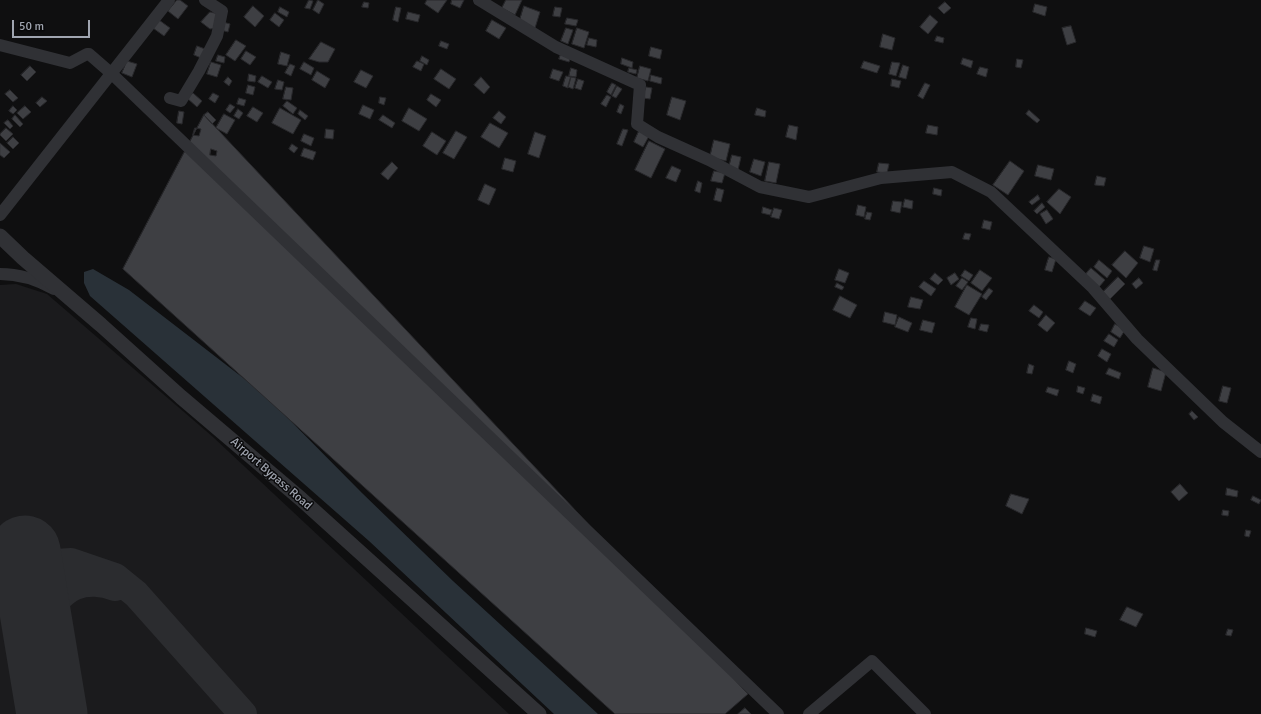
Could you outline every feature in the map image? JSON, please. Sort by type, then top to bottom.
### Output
[{"type":"street","points":[[0,215],[169,0]]},
{"type":"street","points":[[170,98],[180,101],[199,71],[217,36],[222,11],[205,0]]},
{"type":"street","points":[[479,0],[556,47],[640,85],[637,124],[658,137],[709,160],[760,186],[809,197],[881,178],[952,172],[991,192],[1094,288],[1137,339],[1223,422],[1261,452]]},
{"type":"street","points":[[0,45],[70,63],[89,54],[112,74],[778,714]]},
{"type":"street","name":"Airport Bypass Road","points":[[0,236],[181,397],[301,499],[539,714]]},
{"type":"street","points":[[0,274],[18,276],[43,283],[66,295]]},
{"type":"street","points":[[809,714],[872,661],[925,714]]},
{"type":"shaded area","points":[[93,269],[129,290],[264,394],[362,493],[453,581],[598,714],[554,714],[369,541],[90,296],[84,283],[84,272]]},
{"type":"shaded area","points":[[16,284],[47,294],[213,437],[509,714],[0,714],[0,285]]},
{"type":"building","points":[[177,0],[180,0],[188,6],[178,19],[168,11]]},
{"type":"building","points":[[309,0],[313,1],[310,9],[305,8]]},
{"type":"building","points":[[318,0],[324,4],[319,14],[313,10]]},
{"type":"building","points":[[427,0],[447,0],[438,13],[425,4]]},
{"type":"building","points":[[452,0],[464,0],[460,8],[451,4]]},
{"type":"building","points":[[506,0],[522,0],[515,15],[502,8]]},
{"type":"building","points":[[364,2],[369,3],[368,8],[362,7]]},
{"type":"building","points":[[945,2],[951,8],[944,14],[938,8]]},
{"type":"building","points":[[1035,4],[1047,7],[1045,16],[1033,12]]},
{"type":"building","points":[[253,6],[264,16],[255,27],[244,17]]},
{"type":"building","points":[[524,6],[540,12],[535,28],[519,23]]},
{"type":"building","points":[[280,7],[289,12],[287,17],[278,12]]},
{"type":"building","points":[[396,7],[401,8],[398,22],[393,20]]},
{"type":"building","points":[[555,7],[562,8],[560,17],[553,16]]},
{"type":"building","points":[[210,12],[219,14],[217,28],[210,29],[201,22]]},
{"type":"building","points":[[408,12],[420,15],[418,22],[406,19]]},
{"type":"building","points":[[275,13],[284,20],[279,27],[270,20]]},
{"type":"building","points":[[930,15],[938,22],[928,34],[920,27]]},
{"type":"building","points":[[567,18],[578,20],[576,26],[565,24]]},
{"type":"building","points":[[159,20],[170,28],[164,36],[153,28]]},
{"type":"building","points":[[492,20],[506,28],[499,39],[486,31]]},
{"type":"building","points":[[223,22],[230,24],[228,32],[221,30]]},
{"type":"building","points":[[1071,26],[1076,42],[1067,45],[1062,28]]},
{"type":"building","points":[[566,28],[573,30],[568,44],[561,41]]},
{"type":"building","points":[[577,28],[589,32],[584,48],[572,44]]},
{"type":"building","points":[[883,34],[895,38],[892,50],[880,47]]},
{"type":"building","points":[[937,36],[944,38],[943,43],[935,41]]},
{"type":"building","points":[[589,38],[597,40],[596,47],[587,45]]},
{"type":"building","points":[[236,40],[246,46],[235,61],[226,55]]},
{"type":"building","points":[[441,41],[449,44],[447,49],[439,46]]},
{"type":"building","points":[[321,42],[335,49],[328,62],[319,62],[309,59]]},
{"type":"building","points":[[197,46],[205,49],[201,58],[194,55]]},
{"type":"building","points":[[651,47],[662,50],[660,59],[649,56]]},
{"type":"building","points":[[246,51],[256,57],[250,65],[241,59]]},
{"type":"building","points":[[281,52],[290,55],[287,66],[278,64]]},
{"type":"building","points":[[561,54],[571,56],[569,62],[559,59]]},
{"type":"building","points":[[218,55],[225,57],[224,63],[216,61]]},
{"type":"building","points":[[422,56],[429,60],[427,65],[420,61]]},
{"type":"building","points":[[622,58],[633,62],[632,68],[621,64]]},
{"type":"building","points":[[963,58],[973,61],[971,68],[961,64]]},
{"type":"building","points":[[1017,59],[1023,60],[1021,68],[1016,67]]},
{"type":"building","points":[[127,61],[137,64],[132,77],[122,73]]},
{"type":"building","points":[[417,61],[424,64],[421,71],[413,67]]},
{"type":"building","points":[[864,61],[880,66],[877,73],[861,68]]},
{"type":"building","points":[[211,62],[221,65],[217,77],[207,74]]},
{"type":"building","points":[[304,62],[314,68],[311,75],[300,69]]},
{"type":"building","points":[[892,62],[900,63],[896,76],[889,74]]},
{"type":"building","points":[[290,64],[295,66],[291,76],[285,73]]},
{"type":"building","points":[[903,65],[909,67],[906,79],[899,77]]},
{"type":"building","points":[[30,66],[36,72],[27,81],[21,75]]},
{"type":"building","points":[[640,66],[651,69],[648,81],[637,78]]},
{"type":"building","points":[[980,67],[988,69],[986,77],[977,74]]},
{"type":"building","points":[[571,68],[577,70],[576,77],[569,76]]},
{"type":"building","points":[[629,68],[637,70],[636,74],[628,72]]},
{"type":"building","points":[[441,69],[456,79],[449,89],[434,79]]},
{"type":"building","points":[[553,69],[563,72],[559,81],[550,78]]},
{"type":"building","points":[[361,70],[373,76],[366,88],[354,82]]},
{"type":"building","points":[[317,71],[330,79],[325,88],[312,80]]},
{"type":"building","points":[[249,74],[256,76],[255,82],[248,81]]},
{"type":"building","points":[[651,75],[662,78],[661,84],[650,81]]},
{"type":"building","points":[[262,76],[272,82],[268,88],[258,82]]},
{"type":"building","points":[[566,76],[571,77],[568,88],[563,86]]},
{"type":"building","points":[[228,77],[232,81],[229,86],[224,82]]},
{"type":"building","points":[[481,77],[490,87],[484,94],[474,85]]},
{"type":"building","points":[[571,77],[576,78],[573,89],[568,87]]},
{"type":"building","points":[[578,79],[584,81],[581,90],[575,88]]},
{"type":"building","points":[[892,79],[901,81],[899,88],[891,86]]},
{"type":"building","points":[[278,80],[284,82],[282,90],[275,89]]},
{"type":"building","points":[[612,83],[616,85],[611,95],[607,92]]},
{"type":"building","points":[[925,83],[930,85],[923,99],[918,96]]},
{"type":"building","points":[[248,85],[255,87],[253,95],[246,93]]},
{"type":"building","points":[[617,86],[622,89],[616,98],[612,96]]},
{"type":"building","points":[[286,87],[293,88],[291,100],[283,99]]},
{"type":"building","points":[[646,87],[652,88],[650,99],[643,98]]},
{"type":"building","points":[[10,90],[18,98],[13,102],[5,94]]},
{"type":"building","points":[[193,93],[202,101],[197,107],[187,98]]},
{"type":"building","points":[[213,93],[219,96],[215,103],[209,99]]},
{"type":"building","points":[[431,94],[441,100],[436,107],[427,100]]},
{"type":"building","points":[[607,95],[611,97],[606,107],[601,104]]},
{"type":"building","points":[[42,97],[47,101],[40,107],[36,103]]},
{"type":"building","points":[[380,97],[386,98],[384,105],[379,103]]},
{"type":"building","points":[[672,97],[686,101],[680,120],[667,115]]},
{"type":"building","points":[[239,98],[246,100],[244,106],[237,104]]},
{"type":"building","points":[[287,101],[297,108],[293,114],[283,106]]},
{"type":"building","points":[[230,104],[235,107],[230,113],[226,110]]},
{"type":"building","points":[[620,104],[624,106],[621,114],[617,112]]},
{"type":"building","points":[[363,105],[374,110],[370,119],[359,114]]},
{"type":"building","points":[[13,106],[17,110],[13,114],[9,111]]},
{"type":"building","points":[[25,106],[31,112],[23,119],[17,113]]},
{"type":"building","points":[[253,107],[263,113],[257,122],[247,116]]},
{"type":"building","points":[[280,108],[301,120],[293,134],[272,123]]},
{"type":"building","points":[[409,108],[427,119],[419,131],[402,121]]},
{"type":"building","points":[[757,108],[766,111],[765,117],[755,115]]},
{"type":"building","points":[[238,109],[243,113],[239,119],[234,116]]},
{"type":"building","points":[[300,110],[308,116],[305,120],[298,114]]},
{"type":"building","points":[[1029,110],[1040,120],[1037,123],[1026,114]]},
{"type":"building","points":[[179,111],[184,112],[182,124],[177,123]]},
{"type":"building","points":[[499,111],[506,117],[501,124],[493,118]]},
{"type":"building","points":[[208,112],[216,120],[212,124],[204,115]]},
{"type":"building","points":[[224,114],[235,120],[227,134],[216,128]]},
{"type":"building","points":[[15,115],[23,124],[20,127],[12,119]]},
{"type":"building","points":[[204,115],[748,694],[725,714],[615,714],[123,269]]},
{"type":"building","points":[[383,115],[395,123],[392,128],[379,120]]},
{"type":"building","points":[[8,120],[13,126],[10,129],[4,123]]},
{"type":"building","points":[[490,123],[508,133],[499,148],[481,137]]},
{"type":"building","points":[[789,125],[798,127],[796,140],[786,137]]},
{"type":"building","points":[[928,125],[938,127],[937,135],[926,133]]},
{"type":"building","points":[[6,128],[13,134],[6,141],[0,134]]},
{"type":"building","points":[[195,128],[201,129],[199,136],[193,135]]},
{"type":"building","points":[[326,129],[334,130],[333,139],[325,138]]},
{"type":"building","points":[[623,129],[628,130],[622,146],[617,144]]},
{"type":"building","points":[[456,131],[467,137],[454,159],[443,153]]},
{"type":"building","points":[[639,131],[649,136],[643,147],[634,142]]},
{"type":"building","points":[[432,132],[446,141],[437,155],[423,146]]},
{"type":"building","points":[[535,132],[546,136],[539,158],[528,154]]},
{"type":"building","points":[[304,134],[314,138],[311,146],[301,141]]},
{"type":"building","points":[[13,137],[19,143],[13,149],[7,143]]},
{"type":"building","points":[[714,140],[730,144],[726,161],[710,157]]},
{"type":"building","points":[[649,141],[665,149],[651,178],[635,170]]},
{"type":"building","points":[[0,143],[10,152],[4,158],[0,155]]},
{"type":"building","points":[[292,144],[298,148],[294,153],[289,149]]},
{"type":"building","points":[[304,148],[316,152],[313,160],[301,156]]},
{"type":"building","points":[[211,149],[217,151],[216,156],[210,155]]},
{"type":"building","points":[[732,155],[741,157],[738,170],[729,167]]},
{"type":"building","points":[[505,158],[516,161],[513,172],[502,169]]},
{"type":"building","points":[[754,159],[765,162],[761,176],[750,172]]},
{"type":"building","points":[[1010,161],[1024,171],[1008,195],[993,185]]},
{"type":"building","points":[[392,162],[398,168],[388,180],[381,174]]},
{"type":"building","points":[[769,162],[780,164],[776,183],[765,181]]},
{"type":"building","points":[[879,163],[889,164],[887,173],[877,172]]},
{"type":"building","points":[[1038,165],[1054,169],[1051,180],[1035,176]]},
{"type":"building","points":[[672,166],[681,170],[676,182],[666,178]]},
{"type":"building","points":[[714,171],[725,173],[722,183],[711,181]]},
{"type":"building","points":[[1097,176],[1106,178],[1104,186],[1095,185]]},
{"type":"building","points":[[698,181],[702,183],[700,193],[695,191]]},
{"type":"building","points":[[485,184],[496,189],[489,205],[478,200]]},
{"type":"building","points":[[717,188],[724,190],[721,202],[714,200]]},
{"type":"building","points":[[934,188],[942,190],[941,196],[933,194]]},
{"type":"building","points":[[1059,189],[1071,197],[1060,214],[1047,202]]},
{"type":"building","points":[[1038,195],[1040,199],[1032,205],[1029,202]]},
{"type":"building","points":[[905,199],[913,201],[912,209],[903,207]]},
{"type":"building","points":[[893,201],[902,202],[900,213],[891,211]]},
{"type":"building","points":[[1042,203],[1045,207],[1037,214],[1034,211]]},
{"type":"building","points":[[858,205],[866,207],[864,217],[856,215]]},
{"type":"building","points":[[763,207],[772,210],[770,215],[762,213]]},
{"type":"building","points":[[774,208],[782,210],[779,219],[771,217]]},
{"type":"building","points":[[1047,210],[1053,219],[1046,224],[1040,214]]},
{"type":"building","points":[[867,212],[872,213],[870,220],[865,219]]},
{"type":"building","points":[[984,220],[992,222],[990,230],[982,228]]},
{"type":"building","points":[[965,233],[971,234],[969,240],[963,239]]},
{"type":"building","points":[[1144,246],[1154,249],[1150,262],[1140,258]]},
{"type":"building","points":[[1125,251],[1138,263],[1126,278],[1112,265]]},
{"type":"building","points":[[1049,257],[1056,259],[1052,272],[1045,270]]},
{"type":"building","points":[[1099,260],[1112,271],[1107,278],[1094,267]]},
{"type":"building","points":[[1156,260],[1160,260],[1157,271],[1153,270]]},
{"type":"building","points":[[1091,268],[1105,280],[1099,287],[1085,275]]},
{"type":"building","points":[[839,269],[849,273],[845,283],[835,280]]},
{"type":"building","points":[[965,270],[973,275],[969,281],[961,276]]},
{"type":"building","points":[[980,270],[992,278],[982,291],[971,283]]},
{"type":"building","points":[[935,273],[943,280],[938,285],[930,279]]},
{"type":"building","points":[[955,273],[959,279],[951,285],[947,278]]},
{"type":"building","points":[[1118,277],[1125,284],[1110,299],[1103,292]]},
{"type":"building","points":[[962,278],[968,282],[962,290],[956,286]]},
{"type":"building","points":[[1139,278],[1143,283],[1136,289],[1132,284]]},
{"type":"building","points":[[924,281],[936,289],[931,296],[919,287]]},
{"type":"building","points":[[837,283],[844,287],[842,290],[835,287]]},
{"type":"building","points":[[967,285],[982,294],[969,315],[955,307]]},
{"type":"building","points":[[989,288],[993,291],[986,300],[982,297]]},
{"type":"building","points":[[840,296],[857,305],[850,318],[833,310]]},
{"type":"building","points":[[911,297],[923,300],[920,309],[908,307]]},
{"type":"building","points":[[1085,301],[1096,308],[1090,316],[1079,309]]},
{"type":"building","points":[[1034,305],[1043,312],[1039,318],[1029,311]]},
{"type":"building","points":[[885,312],[897,315],[895,325],[883,322]]},
{"type":"building","points":[[1046,315],[1055,323],[1047,332],[1038,325]]},
{"type":"building","points":[[899,317],[912,323],[908,332],[895,327]]},
{"type":"building","points":[[971,318],[977,319],[975,329],[968,327]]},
{"type":"building","points":[[923,320],[935,323],[932,333],[920,330]]},
{"type":"building","points":[[981,324],[989,325],[987,332],[979,330]]},
{"type":"building","points":[[1115,324],[1125,330],[1120,338],[1111,332]]},
{"type":"building","points":[[1109,334],[1118,340],[1114,347],[1104,341]]},
{"type":"building","points":[[1102,349],[1111,354],[1107,362],[1098,356]]},
{"type":"building","points":[[1069,361],[1076,364],[1073,373],[1066,370]]},
{"type":"building","points":[[1029,364],[1034,366],[1032,374],[1027,373]]},
{"type":"building","points":[[1109,368],[1121,373],[1119,379],[1106,374]]},
{"type":"building","points":[[1153,368],[1166,372],[1161,391],[1148,387]]},
{"type":"building","points":[[1078,386],[1085,388],[1083,394],[1077,392]]},
{"type":"building","points":[[1223,386],[1231,388],[1227,403],[1219,401]]},
{"type":"building","points":[[1048,387],[1059,390],[1057,396],[1046,392]]},
{"type":"building","points":[[1093,394],[1102,397],[1100,404],[1091,401]]},
{"type":"building","points":[[1192,411],[1198,417],[1194,420],[1189,414]]},
{"type":"building","points":[[1180,484],[1188,493],[1179,501],[1171,492]]},
{"type":"building","points":[[1227,488],[1238,491],[1237,497],[1226,495]]},
{"type":"building","points":[[1011,494],[1029,499],[1022,514],[1006,506]]},
{"type":"building","points":[[1253,496],[1261,500],[1259,504],[1251,500]]},
{"type":"building","points":[[1223,510],[1229,511],[1228,516],[1222,515]]},
{"type":"building","points":[[1246,530],[1251,531],[1249,537],[1245,536]]},
{"type":"building","points":[[1127,607],[1143,614],[1136,627],[1120,620]]},
{"type":"building","points":[[1086,628],[1097,631],[1095,637],[1085,634]]},
{"type":"building","points":[[1228,629],[1233,630],[1231,636],[1226,635]]},
{"type":"building","points":[[745,708],[751,714],[738,714]]},
{"type":"taxiway","points":[[27,565],[71,562],[115,577],[136,594],[243,714]]},
{"type":"taxiway","points":[[39,637],[41,623],[44,616],[66,591],[80,584],[90,583],[100,583],[115,587]]},
{"type":"runway","points":[[25,551],[52,714]]}]
